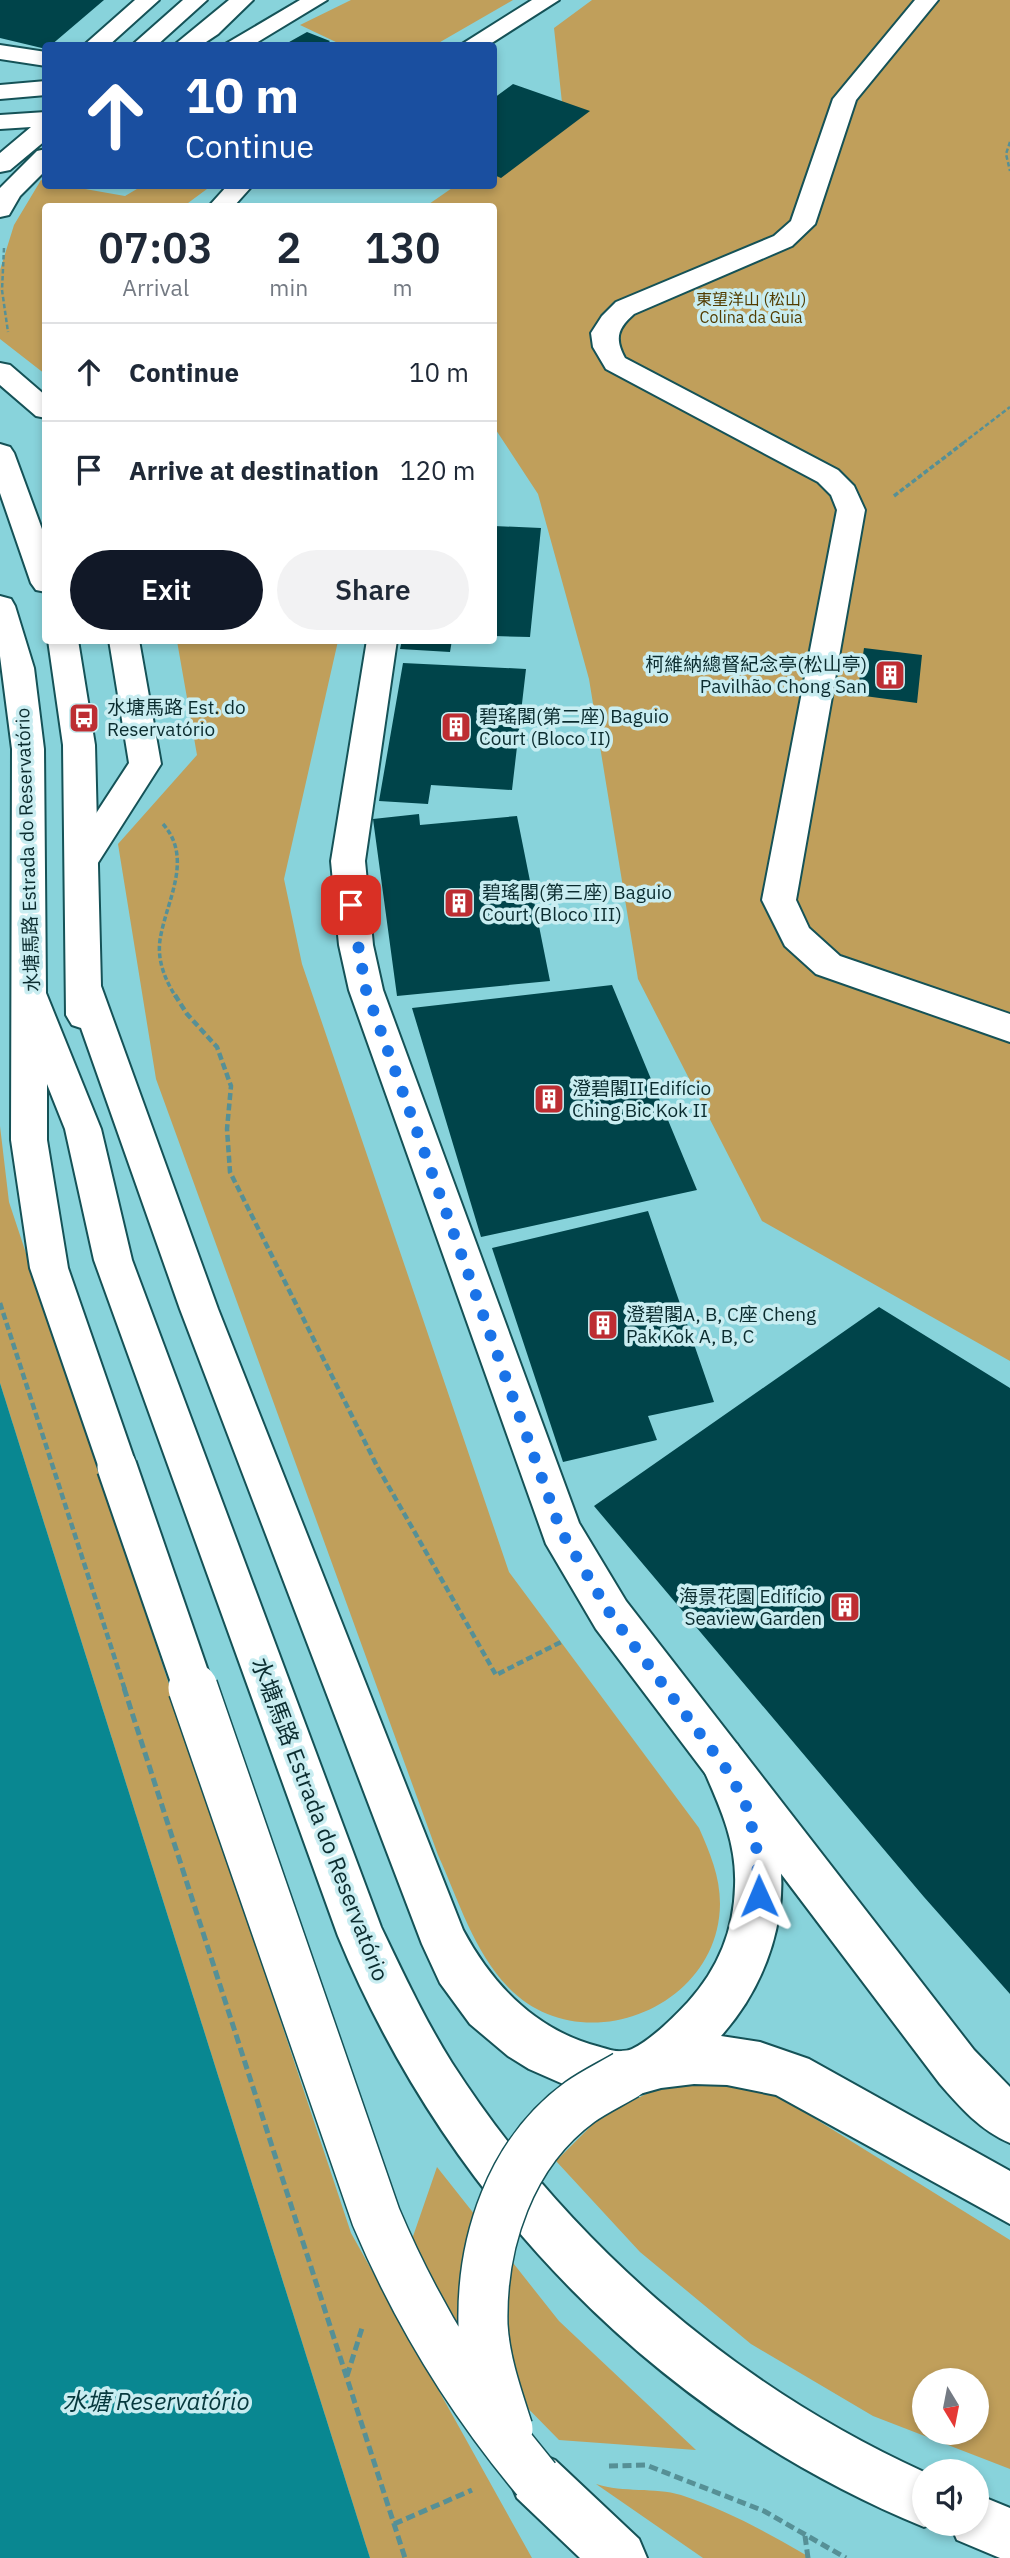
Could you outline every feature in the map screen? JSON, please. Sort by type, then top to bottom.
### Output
[{"type":"main road","points":[[99,42],[148,0]]},
{"type":"main road","points":[[147,42],[196,0]]},
{"type":"main road","points":[[190,42],[210,29],[242,0]]},
{"type":"main road","points":[[240,42],[316,0]]},
{"type":"main road","points":[[477,42],[548,0]]},
{"type":"main road","points":[[927,0],[845,99],[802,224],[783,241],[625,308],[610,320],[603,334],[605,349],[615,363],[632,375],[828,476],[844,492],[850,510],[779,900],[786,925],[803,947],[828,965],[1010,1028]]},
{"type":"main road","points":[[0,52],[42,58]]},
{"type":"main road","points":[[0,92],[42,88]]},
{"type":"main road","points":[[0,122],[42,118]]},
{"type":"main road","points":[[0,167],[42,130]]},
{"type":"main road","points":[[0,210],[9,194],[42,160]]},
{"type":"main road","points":[[224,203],[237,189]]},
{"type":"main road","points":[[0,371],[42,407]]},
{"type":"main road","points":[[0,453],[42,572]]},
{"type":"main road","name":"水塘馬路 Estrada do Reservatório","points":[[0,606],[19,668],[28,749],[29,994],[83,1129],[113,1260],[361,1936],[395,2009],[436,2082],[485,2153],[541,2221],[604,2287],[674,2348],[751,2404],[832,2455],[912,2494]]},
{"type":"main road","name":"水塘馬路 Estrada do Reservatório","points":[[64,644],[79,745],[85,989],[83,1129]]},
{"type":"main road","points":[[82,861],[145,764],[125,644]]},
{"type":"main road","points":[[381,644],[348,861],[356,945],[366,990],[561,1531],[611,1615],[721,1759],[957,2067],[984,2097],[1010,2118]]},
{"type":"main road","points":[[85,989],[200,1309],[453,1960],[482,2003],[521,2038],[568,2062],[634,2072],[696,2059],[735,2062],[792,2076],[1010,2199]]},
{"type":"main road","points":[[29,994],[29,1140],[50,1268],[376,2217],[398,2273],[425,2327],[495,2432],[536,2479],[620,2558]]},
{"type":"main road","points":[[536,2479],[514,2443],[491,2383],[482,2321],[485,2259],[495,2221],[510,2185],[541,2138],[580,2101],[684,2042],[723,2000],[741,1967],[758,1914],[760,1877],[754,1833],[746,1806],[721,1759]]},
{"type":"main road","points":[[989,2526],[1010,2535]]},
{"type":"path","points":[[1010,142],[1006,154],[1010,171]]},
{"type":"path","points":[[8,243],[1,261],[0,276],[8,333]]},
{"type":"path","points":[[847,533],[1010,407]]},
{"type":"path","points":[[131,785],[170,832],[178,867],[159,942],[164,978],[187,1014],[217,1046],[231,1086],[227,1129],[230,1172],[377,1466],[496,1675],[561,1642]]},
{"type":"path","points":[[0,1303],[405,2558]]},
{"type":"path","points":[[805,2535],[807,2558]]},
{"type":"green space","points":[[351,0],[513,0],[440,42],[336,42],[300,25]]},
{"type":"green space","name":"東望洋山 (松山) Colina da Guia","points":[[592,0],[1010,0],[1010,1361],[762,1221],[638,979],[589,679],[538,494],[497,432],[497,203],[430,203],[451,189],[497,189],[497,157],[563,112],[554,28]]},
{"type":"green space","points":[[41,180],[42,189],[85,189],[125,196],[137,189],[207,189],[188,203],[42,203],[42,372],[0,339],[0,270],[14,225]]},
{"type":"green space","points":[[178,644],[337,644],[284,879],[302,964],[509,1572],[699,1828],[714,1865],[720,1904],[714,1941],[697,1972],[671,1996],[641,2013],[606,2022],[571,2021],[538,2010],[508,1987],[476,1941],[438,1855],[156,1079],[118,844],[197,755]]},
{"type":"green space","points":[[0,1126],[9,1202],[351,2233],[532,2558],[370,2558],[0,1383]]},
{"type":"green space","points":[[716,2082],[777,2095],[1010,2240],[1010,2469],[948,2445],[989,2445],[989,2368],[912,2368],[912,2431],[873,2416],[751,2344],[640,2252],[556,2161],[600,2117],[656,2089]]},
{"type":"green space","points":[[437,2167],[559,2321],[696,2450],[559,2440],[455,2334],[410,2245]]},
{"type":"green space","points":[[596,2484],[681,2495],[732,2515],[811,2558],[703,2558]]},
{"type":"water","name":"水塘 Reservatório","points":[[0,1383],[370,2558],[0,2558]]},
{"type":"building","points":[[0,0],[104,0],[55,42],[42,42],[42,48],[0,38]]},
{"type":"building","points":[[307,32],[330,41],[329,42],[289,42]]},
{"type":"building","points":[[513,84],[590,111],[501,178],[497,176],[497,96]]},
{"type":"building","points":[[497,526],[541,528],[530,637],[497,636]]},
{"type":"building","points":[[401,644],[451,644],[450,652],[400,649]]},
{"type":"building","name":"柯維納總督紀念亭(松山亭) Pavilhão Chong San","points":[[864,648],[922,655],[917,703],[857,695]]},
{"type":"building","name":"碧瑤閣(第二座) Baguio Court (Bloco II)","points":[[403,663],[526,669],[512,790],[431,785],[428,804],[379,801]]},
{"type":"building","name":"碧瑤閣(第三座) Baguio Court (Bloco III)","points":[[419,814],[420,825],[517,816],[550,981],[397,996],[373,819]]},
{"type":"building","name":"澄碧閣II Edifício Ching Bic Kok II","points":[[612,985],[697,1190],[481,1237],[412,1008]]},
{"type":"building","name":"澄碧閣A, B, C座 Cheng Pak Kok A, B, C","points":[[648,1211],[714,1402],[648,1416],[657,1440],[563,1462],[492,1248]]},
{"type":"building","name":"海景花園 Edifício Seaview Garden","points":[[879,1307],[1010,1388],[1010,1994],[924,1897],[594,1506]]},
{"type":"place","name":"柯維納總督紀念亭(松山亭) Pavilhão Chong San","points":[[890,675]]},
{"type":"place","name":"水塘馬路 Est. do Reservatório","points":[[84,718]]},
{"type":"place","name":"碧瑤閣(第二座) Baguio Court (Bloco II)","points":[[456,727]]},
{"type":"place","name":"碧瑤閣(第三座) Baguio Court (Bloco III)","points":[[459,903]]},
{"type":"place","name":"澄碧閣II Edifício Ching Bic Kok II","points":[[549,1099]]},
{"type":"place","name":"澄碧閣A, B, C座 Cheng Pak Kok A, B, C","points":[[603,1325]]},
{"type":"place","name":"海景花園 Edifício Seaview Garden","points":[[845,1607]]},
{"type":"route","points":[[351,905],[366,990],[561,1531],[611,1615],[730,1774],[752,1824],[760,1877],[759,1896]]}]
